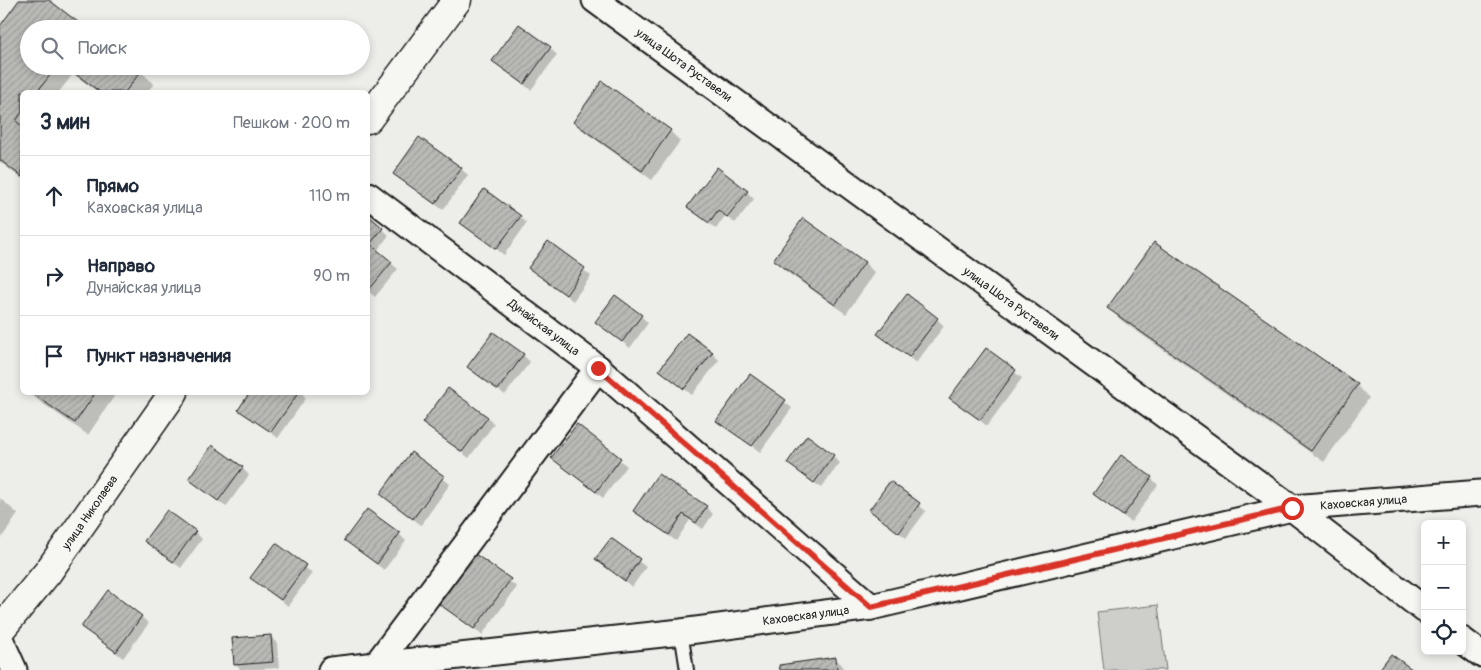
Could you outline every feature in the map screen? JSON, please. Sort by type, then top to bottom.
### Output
[{"type":"main road","points":[[370,116],[457,0]]},
{"type":"main road","name":"улица Николаева","points":[[0,630],[48,572],[172,395]]},
{"type":"street","name":"улица Шота Руставели","points":[[595,0],[1292,508],[1421,607]]},
{"type":"street","name":"Дунайская улица","points":[[370,197],[598,368],[871,607]]},
{"type":"street","points":[[376,665],[598,368]]},
{"type":"street","name":"Каховская улица","points":[[330,670],[376,665],[481,661],[871,607],[1292,508],[1481,493]]},
{"type":"street","points":[[0,639],[14,670]]},
{"type":"street","points":[[1466,643],[1481,654]]},
{"type":"lane","points":[[681,632],[687,670]]},
{"type":"shaded area","points":[[1158,605],[1166,670],[1104,670],[1097,612]]},
{"type":"building","points":[[19,0],[49,0],[75,20],[20,20],[20,75],[50,75],[39,90],[20,90],[20,115],[16,121],[20,124],[20,175],[0,160],[0,26]]},
{"type":"building","points":[[519,24],[551,47],[524,84],[492,61]]},
{"type":"building","points":[[77,75],[138,75],[127,90],[97,90]]},
{"type":"building","points":[[602,81],[671,130],[642,171],[573,122]]},
{"type":"building","points":[[419,137],[462,168],[435,204],[393,174]]},
{"type":"building","points":[[717,167],[748,191],[727,217],[718,210],[709,223],[687,207]]},
{"type":"building","points":[[484,189],[521,216],[496,249],[460,223]]},
{"type":"building","points":[[370,217],[383,228],[370,244]]},
{"type":"building","points":[[803,218],[865,262],[835,305],[773,260]]},
{"type":"building","points":[[548,241],[585,268],[566,295],[528,268]]},
{"type":"building","points":[[1154,242],[1358,384],[1311,451],[1107,308]]},
{"type":"building","points":[[370,244],[392,262],[370,289]]},
{"type":"building","points":[[907,294],[938,318],[909,357],[877,334]]},
{"type":"building","points":[[615,295],[642,315],[622,342],[595,322]]},
{"type":"building","points":[[493,332],[524,354],[498,390],[467,367]]},
{"type":"building","points":[[687,333],[713,352],[684,389],[659,370]]},
{"type":"building","points":[[986,348],[1016,370],[980,420],[949,398]]},
{"type":"building","points":[[750,374],[786,400],[752,446],[716,421]]},
{"type":"building","points":[[448,388],[488,417],[462,452],[422,423]]},
{"type":"building","points":[[34,395],[94,395],[75,423]]},
{"type":"building","points":[[248,395],[297,395],[271,432],[238,410]]},
{"type":"building","points":[[577,424],[621,458],[596,492],[551,458]]},
{"type":"building","points":[[807,435],[834,455],[814,483],[787,463]]},
{"type":"building","points":[[212,445],[243,467],[218,501],[188,479]]},
{"type":"building","points":[[411,452],[444,476],[413,519],[380,494]]},
{"type":"building","points":[[1121,455],[1152,477],[1123,516],[1093,494]]},
{"type":"building","points":[[658,474],[707,506],[696,523],[683,514],[669,535],[633,511]]},
{"type":"building","points":[[890,481],[920,503],[899,533],[869,510]]},
{"type":"building","points":[[367,509],[400,533],[377,564],[344,540]]},
{"type":"building","points":[[167,510],[196,531],[173,562],[144,541]]},
{"type":"building","points":[[611,538],[640,559],[625,581],[595,559]]},
{"type":"building","points":[[276,543],[306,565],[281,600],[250,578]]},
{"type":"building","points":[[475,554],[511,579],[474,629],[439,604]]},
{"type":"building","points":[[108,590],[142,616],[116,652],[81,627]]},
{"type":"building","points":[[271,635],[273,662],[234,665],[232,638]]},
{"type":"building","points":[[1391,654],[1413,670],[1379,670]]},
{"type":"building","points":[[836,657],[837,670],[780,670],[779,665]]},
{"type":"route","points":[[598,368],[871,607],[1292,508]]}]
